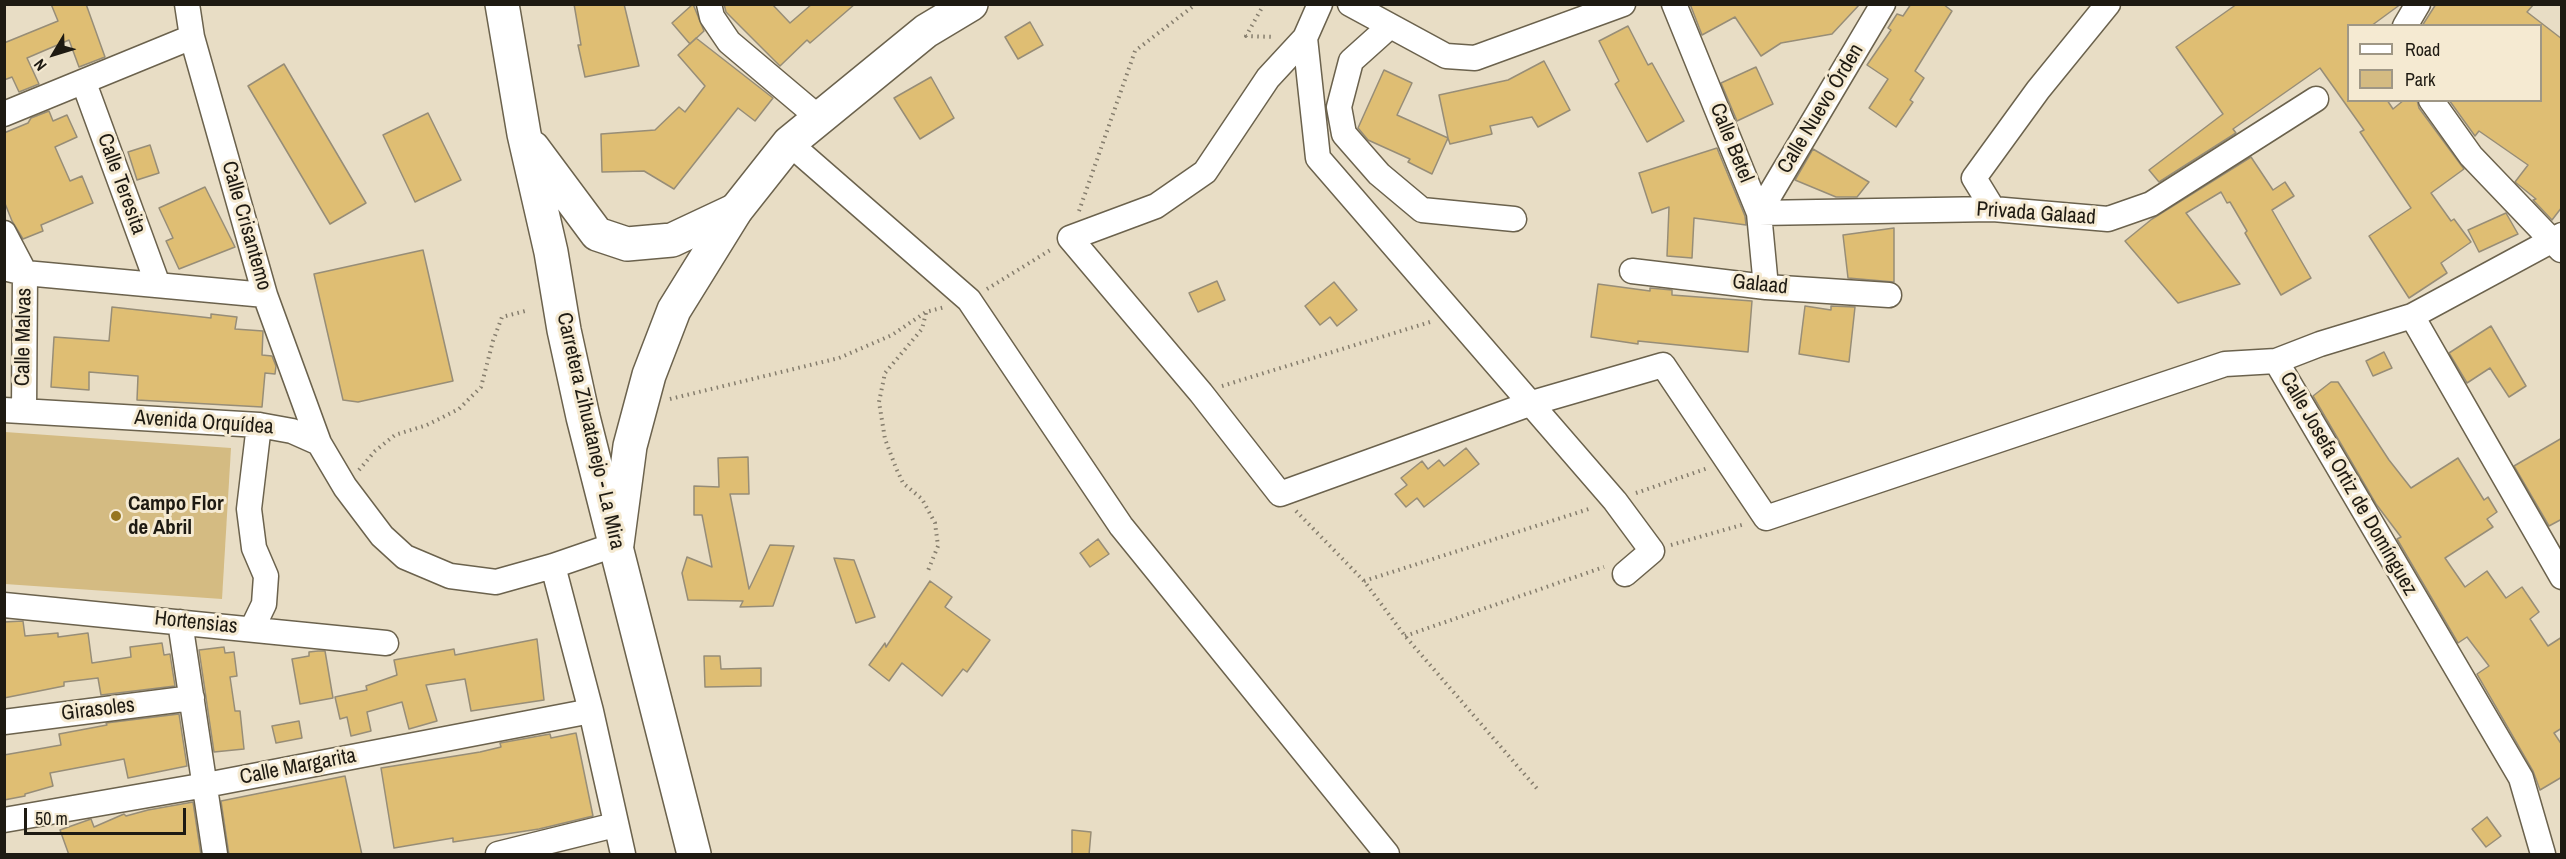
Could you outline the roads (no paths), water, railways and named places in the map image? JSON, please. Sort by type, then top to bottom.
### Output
[{"type":"main road","name":"Carretera Zihuatanejo - La Mira","points":[[502,4],[524,134],[551,252],[564,330],[583,417],[694,855]]},
{"type":"main road","points":[[617,544],[630,446],[640,407],[674,310],[736,210],[789,143],[926,31],[971,4]]},
{"type":"main road","points":[[524,134],[597,234],[627,244],[672,240],[736,210]]},
{"type":"street","name":"Calle Crisantemo","points":[[187,4],[192,37],[265,295],[319,442]]},
{"type":"street","points":[[709,4],[712,17],[729,42],[819,118]]},
{"type":"street","points":[[1320,4],[1305,38],[1268,78],[1205,172],[1156,206],[1070,238],[1202,393],[1280,494],[1532,403],[1663,366],[1766,519],[2225,364],[2276,361]]},
{"type":"street","points":[[1350,4],[1446,56],[1475,58],[1623,4]]},
{"type":"street","name":"Calle Betel","points":[[1674,4],[1760,213],[1766,287]]},
{"type":"street","name":"Calle Nuevo Órden","points":[[1760,213],[1882,4]]},
{"type":"street","points":[[1993,209],[1974,178],[2038,90],[2108,4]]},
{"type":"street","points":[[2406,24],[2418,4]]},
{"type":"street","points":[[1390,26],[1351,61],[1339,107],[1344,134],[1378,174],[1422,210],[1514,219]]},
{"type":"street","points":[[4,114],[192,37]]},
{"type":"street","points":[[1305,38],[1318,158],[1532,403],[1615,501],[1652,551],[1616,570]]},
{"type":"street","name":"Calle Teresita","points":[[84,83],[158,285]]},
{"type":"street","name":"Privada Galaad","points":[[1760,213],[1993,209],[2108,219],[2151,204],[2316,99]]},
{"type":"street","points":[[2432,102],[2471,156],[2558,242]]},
{"type":"street","points":[[789,143],[969,300],[1121,526],[1387,855]]},
{"type":"street","name":"Calle Malvas","points":[[4,233],[15,270],[14,411]]},
{"type":"street","name":"Calle Josefa Ortiz de Domínguez","points":[[2543,855],[2521,778],[2276,361],[2320,344],[2412,316],[2558,242]]},
{"type":"street","points":[[15,270],[265,295]]},
{"type":"street","name":"Galaad","points":[[1632,271],[1766,287],[1889,296]]},
{"type":"street","points":[[2412,316],[2562,577]]},
{"type":"street","name":"Avenida Orquídea","points":[[14,411],[259,425],[292,431],[319,442]]},
{"type":"street","points":[[252,629],[264,604],[266,576],[254,548],[249,509],[259,425]]},
{"type":"street","points":[[319,442],[345,487],[382,536],[405,558],[450,576],[496,582],[553,566],[617,544]]},
{"type":"street","points":[[553,566],[591,711],[623,855]]},
{"type":"street","name":"Hortensias","points":[[4,605],[386,643]]},
{"type":"street","points":[[180,622],[215,855]]},
{"type":"street","name":"Girasoles","points":[[4,722],[192,698]]},
{"type":"street","name":"Calle Margarita","points":[[4,820],[206,785],[591,711]]},
{"type":"street","points":[[498,855],[615,825]]},
{"type":"street","points":[[2548,855],[2562,843]]},
{"type":"place","name":"Campo Flor de Abril","points":[[116,516]]}]
